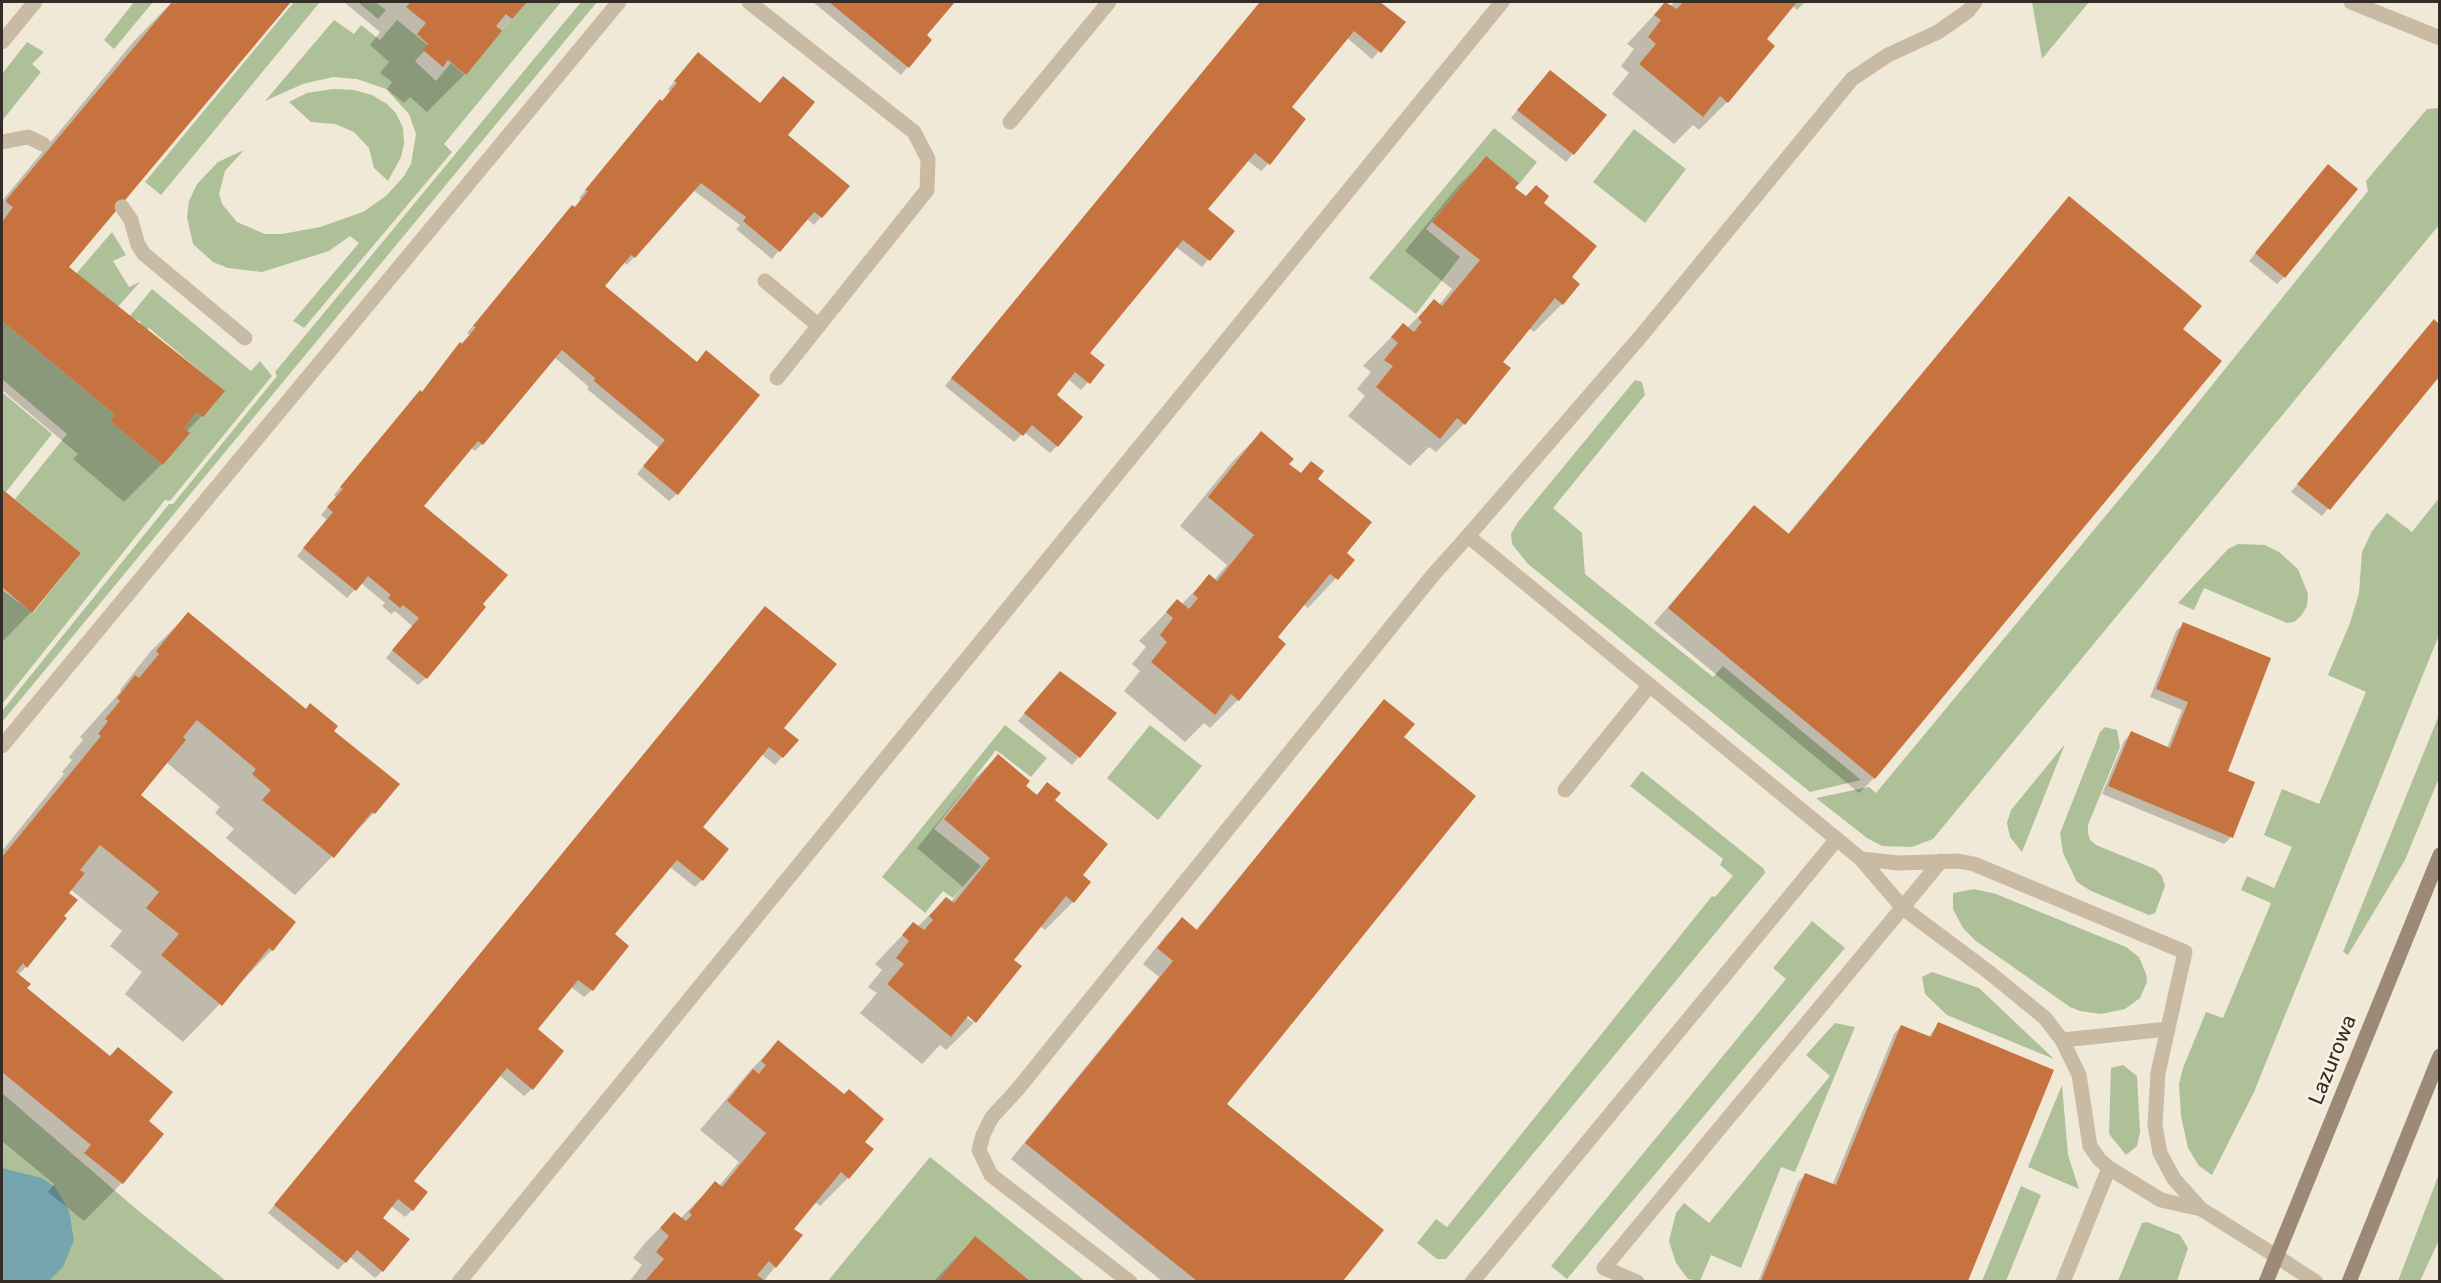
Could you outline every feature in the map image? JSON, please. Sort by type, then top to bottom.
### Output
[{"type":"main road","name":"Lazurowa","points":[[2266,1281],[2439,855]]},
{"type":"main road","points":[[2349,1281],[2439,1056]]},
{"type":"street","points":[[2,42],[35,2]]},
{"type":"street","points":[[2,746],[619,2]]},
{"type":"street","points":[[749,2],[914,132],[928,159],[927,190],[777,378]]},
{"type":"street","points":[[1010,123],[1108,2]]},
{"type":"street","points":[[459,1281],[1502,2]]},
{"type":"street","points":[[1130,1281],[992,1175],[979,1150],[992,1117],[1007,1102],[1433,575],[1641,336],[1852,79],[1888,55],[1938,32],[1968,10],[1975,2]]},
{"type":"street","points":[[2350,2],[2439,38]]},
{"type":"street","points":[[2,142],[28,137],[43,144]]},
{"type":"street","points":[[122,207],[131,220],[138,245],[144,254],[245,338]]},
{"type":"street","points":[[765,281],[819,326]]},
{"type":"street","points":[[1468,536],[1862,859],[1903,908],[2020,996],[2045,1018],[2062,1040],[2079,1075],[2090,1146],[2109,1168],[2162,1200],[2201,1209]]},
{"type":"street","points":[[1565,790],[1650,685]]},
{"type":"street","points":[[1473,1281],[1837,839]]},
{"type":"street","points":[[1862,859],[1899,863],[1958,861],[1994,871],[2185,952],[2158,1073],[2157,1134],[2160,1153],[2174,1179],[2201,1209],[2316,1281]]},
{"type":"street","points":[[1637,1281],[1604,1268],[1941,861]]},
{"type":"street","points":[[2062,1040],[2168,1029]]},
{"type":"street","points":[[2063,1281],[2109,1168]]},
{"type":"green space","points":[[134,2],[153,2],[114,49],[104,40]]},
{"type":"green space","points":[[294,2],[320,2],[161,195],[145,182]]},
{"type":"green space","points":[[358,2],[375,2],[386,10],[378,19]]},
{"type":"green space","points":[[525,2],[561,2],[444,144],[452,152],[304,328],[293,321],[359,243],[350,236],[329,251],[262,272],[228,268],[213,262],[193,244],[187,217],[189,201],[197,184],[218,162],[244,150],[225,171],[219,194],[222,204],[237,222],[265,234],[282,234],[320,227],[363,212],[386,196],[404,176],[411,164],[416,134],[409,114],[386,89],[357,79],[333,77],[303,84],[265,101],[334,20],[354,34],[361,25],[380,40],[397,20],[429,46],[415,61],[436,81],[451,63],[465,75]]},
{"type":"green space","points":[[581,2],[597,2],[2,722],[2,711],[169,504],[173,504],[277,376],[275,372]]},
{"type":"green space","points":[[2032,2],[2089,2],[2042,59]]},
{"type":"green space","points":[[27,42],[44,52],[32,64],[41,72],[2,121],[2,74]]},
{"type":"green space","points":[[333,89],[354,90],[372,95],[396,113],[403,128],[404,144],[401,157],[388,181],[374,168],[369,148],[354,132],[335,124],[311,122],[289,102],[307,93]]},
{"type":"green space","points":[[2439,108],[2439,225],[1933,839],[1912,847],[1882,846],[1867,838],[1816,798],[1869,787],[1876,793],[2156,455],[2368,191],[2366,181],[2427,109]]},
{"type":"green space","points":[[1494,128],[1537,162],[1519,184],[1485,157],[1426,229],[1460,257],[1416,314],[1369,278]]},
{"type":"green space","points":[[1634,129],[1686,169],[1645,223],[1593,182]]},
{"type":"green space","points":[[112,232],[126,255],[113,261],[129,287],[140,282],[116,309],[75,275]]},
{"type":"green space","points":[[152,289],[251,371],[260,361],[272,376],[170,501],[165,500],[2,704],[2,590],[33,613],[81,553],[15,499],[67,434],[2,379],[2,321],[115,415],[110,421],[163,465],[189,433],[184,428],[197,412],[224,391],[149,328],[146,331],[139,325],[141,322],[129,317]]},
{"type":"green space","points":[[1635,380],[1642,382],[1645,395],[1553,508],[1582,533],[1585,574],[1713,677],[1723,666],[1861,780],[1810,792],[1528,564],[1512,544],[1511,534],[1518,522]]},
{"type":"green space","points":[[2,392],[52,434],[6,492],[2,489]]},
{"type":"green space","points":[[2439,498],[2439,635],[2254,1092],[2212,1175],[2199,1166],[2188,1148],[2181,1116],[2179,1084],[2183,1068],[2206,1012],[2223,1018],[2271,903],[2241,890],[2247,876],[2274,888],[2292,847],[2264,835],[2282,789],[2319,804],[2366,692],[2328,675],[2350,623],[2359,593],[2362,552],[2372,531],[2387,513],[2412,532]]},
{"type":"green space","points":[[2238,544],[2265,545],[2279,552],[2298,569],[2308,594],[2307,606],[2294,622],[2287,623],[2204,588],[2194,610],[2178,603],[2228,549]]},
{"type":"green space","points":[[2439,715],[2439,778],[2405,860],[2348,955],[2343,952]]},
{"type":"green space","points":[[1005,725],[1047,758],[1031,777],[996,750],[934,829],[981,866],[953,898],[943,891],[925,913],[882,877]]},
{"type":"green space","points":[[1150,725],[1202,766],[1158,820],[1107,778]]},
{"type":"green space","points":[[2105,727],[2117,730],[2120,747],[2088,825],[2088,833],[2090,840],[2096,845],[2155,869],[2162,876],[2165,886],[2155,913],[2149,915],[2091,891],[2077,882],[2063,853],[2060,833],[2100,732]]},
{"type":"green space","points":[[2065,744],[2022,852],[2010,837],[2007,823],[2011,810]]},
{"type":"green space","points":[[1642,771],[1764,869],[1765,873],[1446,1259],[1437,1259],[1417,1243],[1436,1219],[1447,1227],[1712,896],[1715,897],[1733,876],[1720,865],[1723,859],[1630,786]]},
{"type":"green space","points":[[1974,889],[1996,894],[2126,947],[2139,957],[2146,974],[2147,982],[2140,998],[2125,1009],[2101,1014],[2070,1007],[1976,941],[1963,928],[1953,909],[1953,893]]},
{"type":"green space","points":[[1812,921],[1845,948],[1567,1279],[1551,1266],[1786,979],[1773,968]]},
{"type":"green space","points":[[1932,972],[1979,988],[2054,1059],[1947,1015],[1925,994],[1922,977]]},
{"type":"green space","points":[[1835,1023],[1855,1027],[1795,1172],[1781,1167],[1741,1268],[1711,1255],[1700,1281],[1688,1279],[1676,1263],[1669,1241],[1676,1213],[1684,1203],[1709,1223],[1830,1076],[1806,1055]]},
{"type":"green space","points":[[2123,1065],[2137,1076],[2140,1132],[2137,1146],[2126,1155],[2109,1134],[2111,1068]]},
{"type":"green space","points":[[2062,1085],[2068,1155],[2079,1189],[2028,1167]]},
{"type":"green space","points":[[2,1093],[135,1208],[226,1281],[2,1281]]},
{"type":"green space","points":[[930,1157],[1085,1281],[1030,1281],[975,1237],[938,1281],[827,1282]]},
{"type":"green space","points":[[2439,1174],[2439,1240],[2420,1281],[2398,1281]]},
{"type":"green space","points":[[2021,1186],[2041,1195],[2006,1281],[1982,1281]]},
{"type":"green space","points":[[2147,1222],[2180,1235],[2188,1248],[2177,1281],[2118,1281],[2142,1223]]},
{"type":"water","points":[[2,1168],[42,1178],[55,1187],[69,1211],[74,1240],[63,1267],[49,1281],[2,1281]]},
{"type":"building","points":[[172,2],[175,4],[177,2],[291,2],[69,267],[225,391],[203,417],[197,412],[184,428],[190,433],[163,465],[110,421],[115,415],[2,321],[2,222],[13,207],[6,202],[7,199]]},
{"type":"building","points":[[411,2],[527,2],[512,19],[506,14],[496,26],[502,31],[466,75],[448,60],[443,67],[423,50],[428,44],[417,34],[426,23],[406,7]]},
{"type":"building","points":[[829,2],[955,2],[927,35],[932,40],[909,68]]},
{"type":"building","points":[[1260,2],[1380,2],[1406,22],[1381,53],[1354,31],[1292,107],[1306,119],[1270,165],[1255,153],[1208,209],[1235,231],[1210,261],[1183,240],[1090,353],[1105,365],[1090,384],[1075,372],[1057,395],[1083,417],[1058,447],[1032,425],[1023,436],[951,378]]},
{"type":"building","points":[[1665,2],[1677,9],[1683,2],[1797,2],[1767,39],[1775,46],[1728,103],[1720,96],[1703,117],[1639,64],[1656,44],[1648,37],[1661,20],[1654,15]]},
{"type":"building","points":[[698,52],[760,103],[783,76],[815,102],[788,135],[850,186],[822,218],[814,212],[780,252],[743,221],[746,217],[701,183],[635,258],[631,255],[605,286],[697,362],[706,350],[760,395],[678,495],[643,466],[665,440],[594,381],[595,378],[562,350],[483,445],[478,441],[424,506],[508,575],[483,604],[486,607],[427,679],[392,650],[419,618],[403,605],[400,608],[388,598],[391,595],[368,576],[356,591],[303,548],[333,512],[327,507],[343,489],[340,487],[420,390],[422,392],[460,342],[462,344],[476,327],[473,326],[572,205],[575,207],[588,191],[585,190],[660,99],[662,101],[677,83],[674,81]]},
{"type":"building","points":[[1550,70],[1607,115],[1574,155],[1517,110]]},
{"type":"building","points":[[1486,156],[1519,183],[1515,188],[1526,196],[1536,185],[1549,196],[1544,203],[1597,246],[1572,277],[1580,284],[1563,305],[1555,298],[1503,362],[1511,368],[1465,425],[1457,418],[1440,439],[1376,387],[1393,366],[1384,360],[1398,343],[1391,337],[1403,323],[1414,332],[1422,322],[1418,318],[1434,299],[1442,306],[1480,260],[1432,222]]},
{"type":"building","points":[[2328,164],[2358,189],[2285,278],[2255,253]]},
{"type":"building","points":[[2069,196],[2202,306],[2183,329],[2222,361],[1875,779],[1668,608],[1754,505],[1789,534]]},
{"type":"building","points":[[2434,319],[2439,324],[2439,377],[2330,510],[2297,484]]},
{"type":"building","points":[[1261,431],[1294,459],[1289,464],[1301,473],[1311,461],[1324,471],[1318,479],[1372,522],[1347,553],[1355,560],[1338,580],[1330,574],[1278,637],[1286,644],[1239,701],[1231,694],[1215,715],[1151,662],[1167,642],[1160,635],[1173,618],[1166,612],[1177,599],[1189,609],[1198,598],[1193,594],[1209,574],[1217,581],[1254,535],[1208,497]]},
{"type":"building","points":[[2,489],[81,553],[32,613],[2,587]]},
{"type":"building","points":[[765,606],[837,664],[784,728],[799,740],[783,758],[769,747],[703,827],[729,849],[703,881],[677,860],[615,934],[629,946],[593,991],[578,980],[538,1029],[564,1051],[533,1090],[507,1068],[414,1181],[428,1192],[413,1211],[398,1199],[383,1218],[410,1239],[383,1272],[357,1250],[346,1263],[274,1205]]},
{"type":"building","points":[[188,612],[306,709],[310,703],[338,726],[334,731],[400,784],[375,814],[372,812],[334,858],[262,800],[271,790],[252,774],[256,769],[197,720],[183,737],[186,740],[141,795],[296,922],[273,951],[269,948],[222,1006],[161,955],[179,934],[146,908],[159,892],[100,845],[80,870],[85,873],[69,893],[78,900],[64,916],[67,918],[27,968],[23,963],[16,972],[31,984],[27,988],[110,1056],[118,1047],[173,1092],[149,1121],[164,1134],[123,1184],[84,1153],[91,1145],[2,1072],[2,857],[101,736],[98,734],[108,721],[105,719],[120,701],[117,698],[135,675],[139,678],[159,654],[156,651]]},
{"type":"building","points":[[2183,622],[2271,658],[2228,771],[2255,782],[2233,838],[2108,786],[2131,731],[2170,748],[2188,702],[2156,689]]},
{"type":"building","points":[[1060,671],[1117,713],[1080,758],[1024,713]]},
{"type":"building","points":[[1384,699],[1415,724],[1404,737],[1476,796],[1227,1104],[1384,1230],[1343,1281],[1197,1281],[1025,1143],[1173,961],[1157,948],[1182,917],[1197,930]]},
{"type":"building","points":[[998,754],[1030,781],[1026,786],[1037,795],[1047,782],[1061,793],[1055,800],[1108,844],[1083,875],[1091,882],[1074,903],[1066,896],[1014,960],[1022,966],[976,1023],[968,1016],[951,1037],[887,984],[904,964],[896,958],[909,941],[902,935],[913,922],[924,930],[933,920],[929,916],[946,897],[954,903],[990,858],[944,819]]},
{"type":"building","points":[[1938,1022],[2054,1070],[1968,1281],[1761,1281],[1805,1173],[1836,1185],[1901,1025],[1931,1037]]},
{"type":"building","points":[[778,1040],[844,1094],[849,1089],[884,1119],[865,1142],[874,1149],[849,1179],[841,1172],[794,1229],[803,1235],[776,1268],[769,1261],[757,1275],[765,1281],[645,1281],[664,1259],[656,1252],[669,1236],[660,1228],[674,1212],[686,1221],[692,1215],[689,1212],[715,1181],[722,1187],[766,1133],[727,1101],[753,1069],[759,1074],[766,1065],[761,1061]]},
{"type":"building","points":[[975,1236],[1030,1281],[938,1281]]}]
